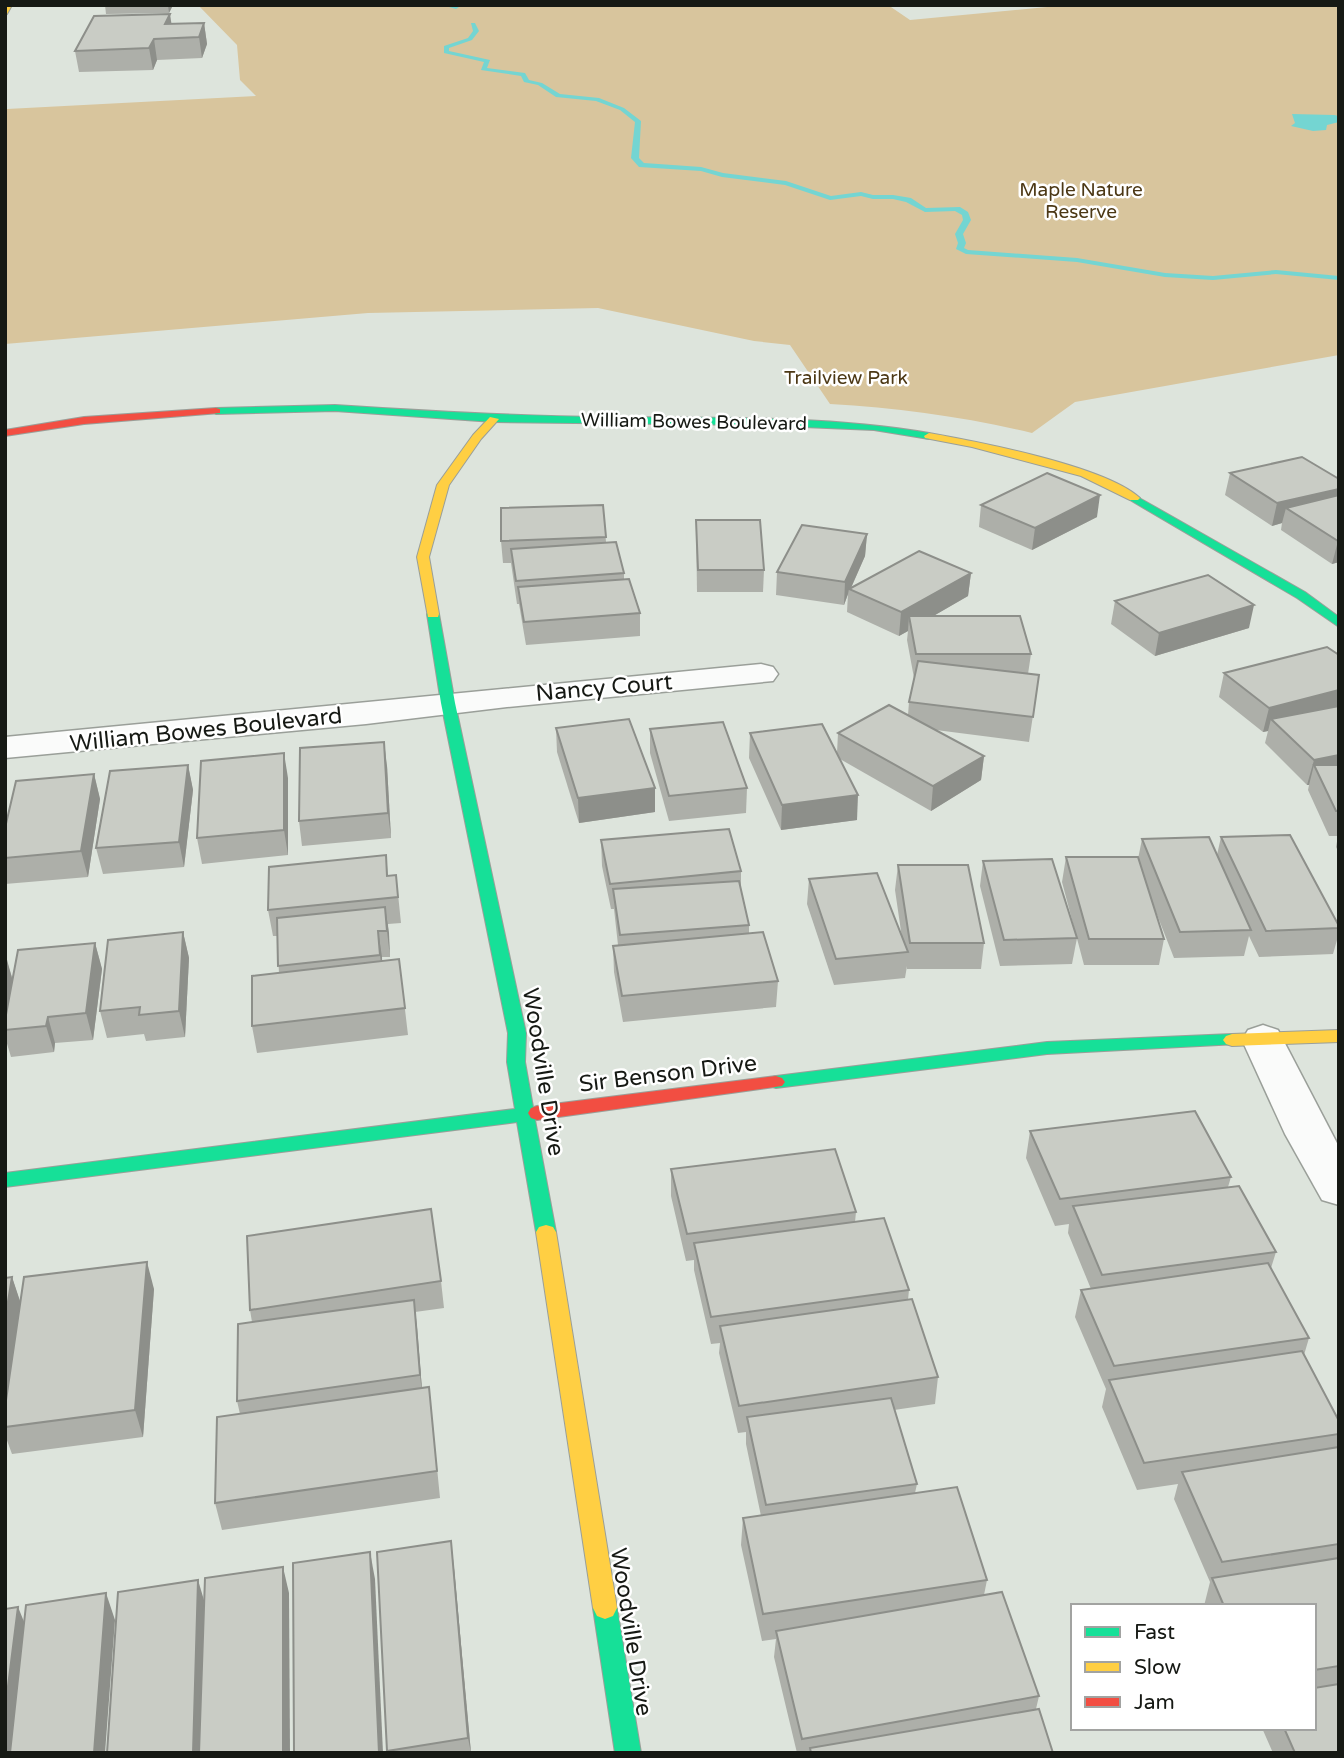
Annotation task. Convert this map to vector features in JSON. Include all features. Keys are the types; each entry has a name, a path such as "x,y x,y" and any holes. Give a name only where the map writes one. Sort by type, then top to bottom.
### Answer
{"street":[{"path":"5,13 9,5"},
{"name":"William Bowes Boulevard","path":"5,433 33,426 258,408 335,408 494,419 874,426 973,444 1085,474 1163,513 1301,595 1339,623"},
{"name":"Woodville Drive","path":"494,419 477,437 443,485 423,557 448,703 517,1033 516,1062 527,1115 628,1753"},
{"name":"Nancy Court","path":"448,703 761,674"},
{"name":"William Bowes Boulevard","path":"5,748 366,714 448,703"},
{"name":"Sir Benson Drive","path":"5,1180 1047,1048 1339,1036"},
{"path":"1263,1040 1308,1134 1339,1188"}],"green space":[{"name":"Maple Nature Reserve","path":"198,5 888,5 910,20 1068,5 1339,5 1339,355 1075,402 1032,433 932,414 830,404 790,345 754,341 598,308 368,313 5,344 7,109 256,96 240,80 237,45"}],"water":[{"path":"1292,114 1334,115 1339,116 1339,122 1327,125 1326,130 1313,131 1291,126 1295,123"}],"building":[{"path":"170,14 165,24 204,23 199,37 154,39 149,48 75,51 94,16"},
{"path":"1302,457 1339,479 1339,489 1277,503 1230,473"},
{"path":"1047,473 1100,495 1035,528 981,505"},
{"path":"1339,495 1338,541 1286,508"},
{"path":"603,505 606,537 501,541 501,508"},
{"path":"696,520 760,520 764,570 698,570"},
{"path":"802,525 867,534 845,582 777,572"},
{"path":"616,542 624,573 516,581 511,549"},
{"path":"919,551 971,573 901,612 849,589"},
{"path":"1208,575 1254,605 1159,633 1115,601"},
{"path":"629,579 640,613 524,622 518,587"},
{"path":"909,616 1020,616 1031,654 916,654"},
{"path":"1327,647 1339,655 1339,690 1269,708 1224,673"},
{"path":"918,661 1039,675 1033,717 909,702"},
{"path":"889,705 984,756 933,786 838,733"},
{"path":"1339,706 1339,755 1314,760 1271,719"},
{"path":"629,719 655,788 578,798 556,728"},
{"path":"723,722 747,788 669,796 650,729"},
{"path":"822,724 858,795 782,805 750,733"},
{"path":"384,742 388,813 299,821 300,748"},
{"path":"284,753 284,830 197,838 201,761"},
{"path":"188,765 179,842 96,848 110,771"},
{"path":"1314,765 1339,765 1339,811 1336,811"},
{"path":"94,774 81,851 5,858 5,828 16,781"},
{"path":"729,829 741,871 610,884 601,840"},
{"path":"1290,835 1339,928 1266,931 1221,837"},
{"path":"1209,837 1251,930 1180,932 1142,839"},
{"path":"386,855 387,876 396,875 398,897 268,910 269,867"},
{"path":"1066,857 1138,857 1164,939 1089,939"},
{"path":"1052,859 1077,938 1004,940 983,861"},
{"path":"898,865 968,865 984,943 910,943"},
{"path":"877,873 908,952 836,959 809,879"},
{"path":"739,881 749,925 620,935 613,889"},
{"path":"385,907 387,931 378,931 380,955 278,966 277,918"},
{"path":"183,932 179,1011 139,1015 140,1007 100,1011 108,940"},
{"path":"763,932 778,981 622,996 613,946"},
{"path":"95,943 86,1013 48,1017 46,1026 5,1030 18,950"},
{"path":"399,959 405,1008 252,1026 252,976"},
{"path":"1195,1111 1231,1177 1060,1199 1030,1131"},
{"path":"835,1149 856,1212 687,1234 671,1169"},
{"path":"1239,1186 1276,1252 1102,1275 1073,1206"},
{"path":"431,1209 441,1281 250,1310 247,1236"},
{"path":"884,1218 909,1290 711,1317 694,1243"},
{"path":"147,1262 135,1410 5,1427 5,1407 24,1277"},
{"path":"1268,1263 1309,1338 1114,1366 1081,1290"},
{"path":"12,1277 5,1320 5,1278"},
{"path":"912,1299 938,1377 739,1406 720,1326"},
{"path":"414,1300 420,1375 237,1401 238,1324"},
{"path":"1302,1351 1339,1421 1339,1434 1144,1463 1109,1380"},
{"path":"429,1387 437,1471 215,1503 217,1417"},
{"path":"891,1398 917,1484 766,1505 747,1417"},
{"path":"1339,1447 1339,1544 1222,1562 1182,1472"},
{"path":"957,1487 987,1580 763,1614 743,1518"},
{"path":"451,1541 468,1738 387,1751 377,1552"},
{"path":"370,1552 379,1753 294,1753 293,1563"},
{"path":"1339,1558 1339,1666 1316,1670 1316,1604 1223,1604 1212,1578"},
{"path":"283,1567 283,1753 199,1753 205,1578"},
{"path":"198,1580 193,1753 107,1753 118,1592"},
{"path":"1002,1592 1039,1696 802,1739 776,1631"},
{"path":"106,1593 94,1753 10,1753 26,1605"},
{"path":"18,1607 5,1710 5,1609"},
{"path":"1339,1684 1339,1753 1295,1753 1285,1730 1316,1730 1316,1688"},
{"path":"1039,1709 1053,1753 811,1753 810,1748"}],"waterway":[{"path":"445,5 456,7"},
{"path":"473,24 476,31 470,39 446,47 446,52 488,61 483,69 523,74 526,81 540,84 558,96 597,99 622,109 638,121 635,158 642,165 701,169 722,175 786,183 830,198 861,194 908,200 925,210 957,209 965,214 967,220 959,234 962,243 960,249 966,252 1077,260 1165,275 1213,278 1276,272 1339,278"}],"traffic: fast":[{"path":"216,411 335,408 494,419 754,422 874,427 929,436"},
{"path":"1134,498 1301,595 1339,623"},
{"path":"433,614 448,703 517,1033 516,1062 546,1232"},
{"path":"776,1082 1047,1048 1232,1040"},
{"path":"5,1180 537,1113"},
{"path":"605,1608 628,1753"}],"traffic: slow":[{"path":"5,13 9,5"},
{"path":"433,614 423,557 443,485 477,437 494,419"},
{"path":"929,436 973,444 1085,474 1134,498"},
{"path":"1232,1040 1339,1036"},
{"path":"546,1232 605,1608"}],"traffic: jam":[{"path":"5,433 84,421 216,411"},
{"path":"537,1113 776,1082"}],"park label":[{"name":"Trailview Park","path":"846,378"}]}
